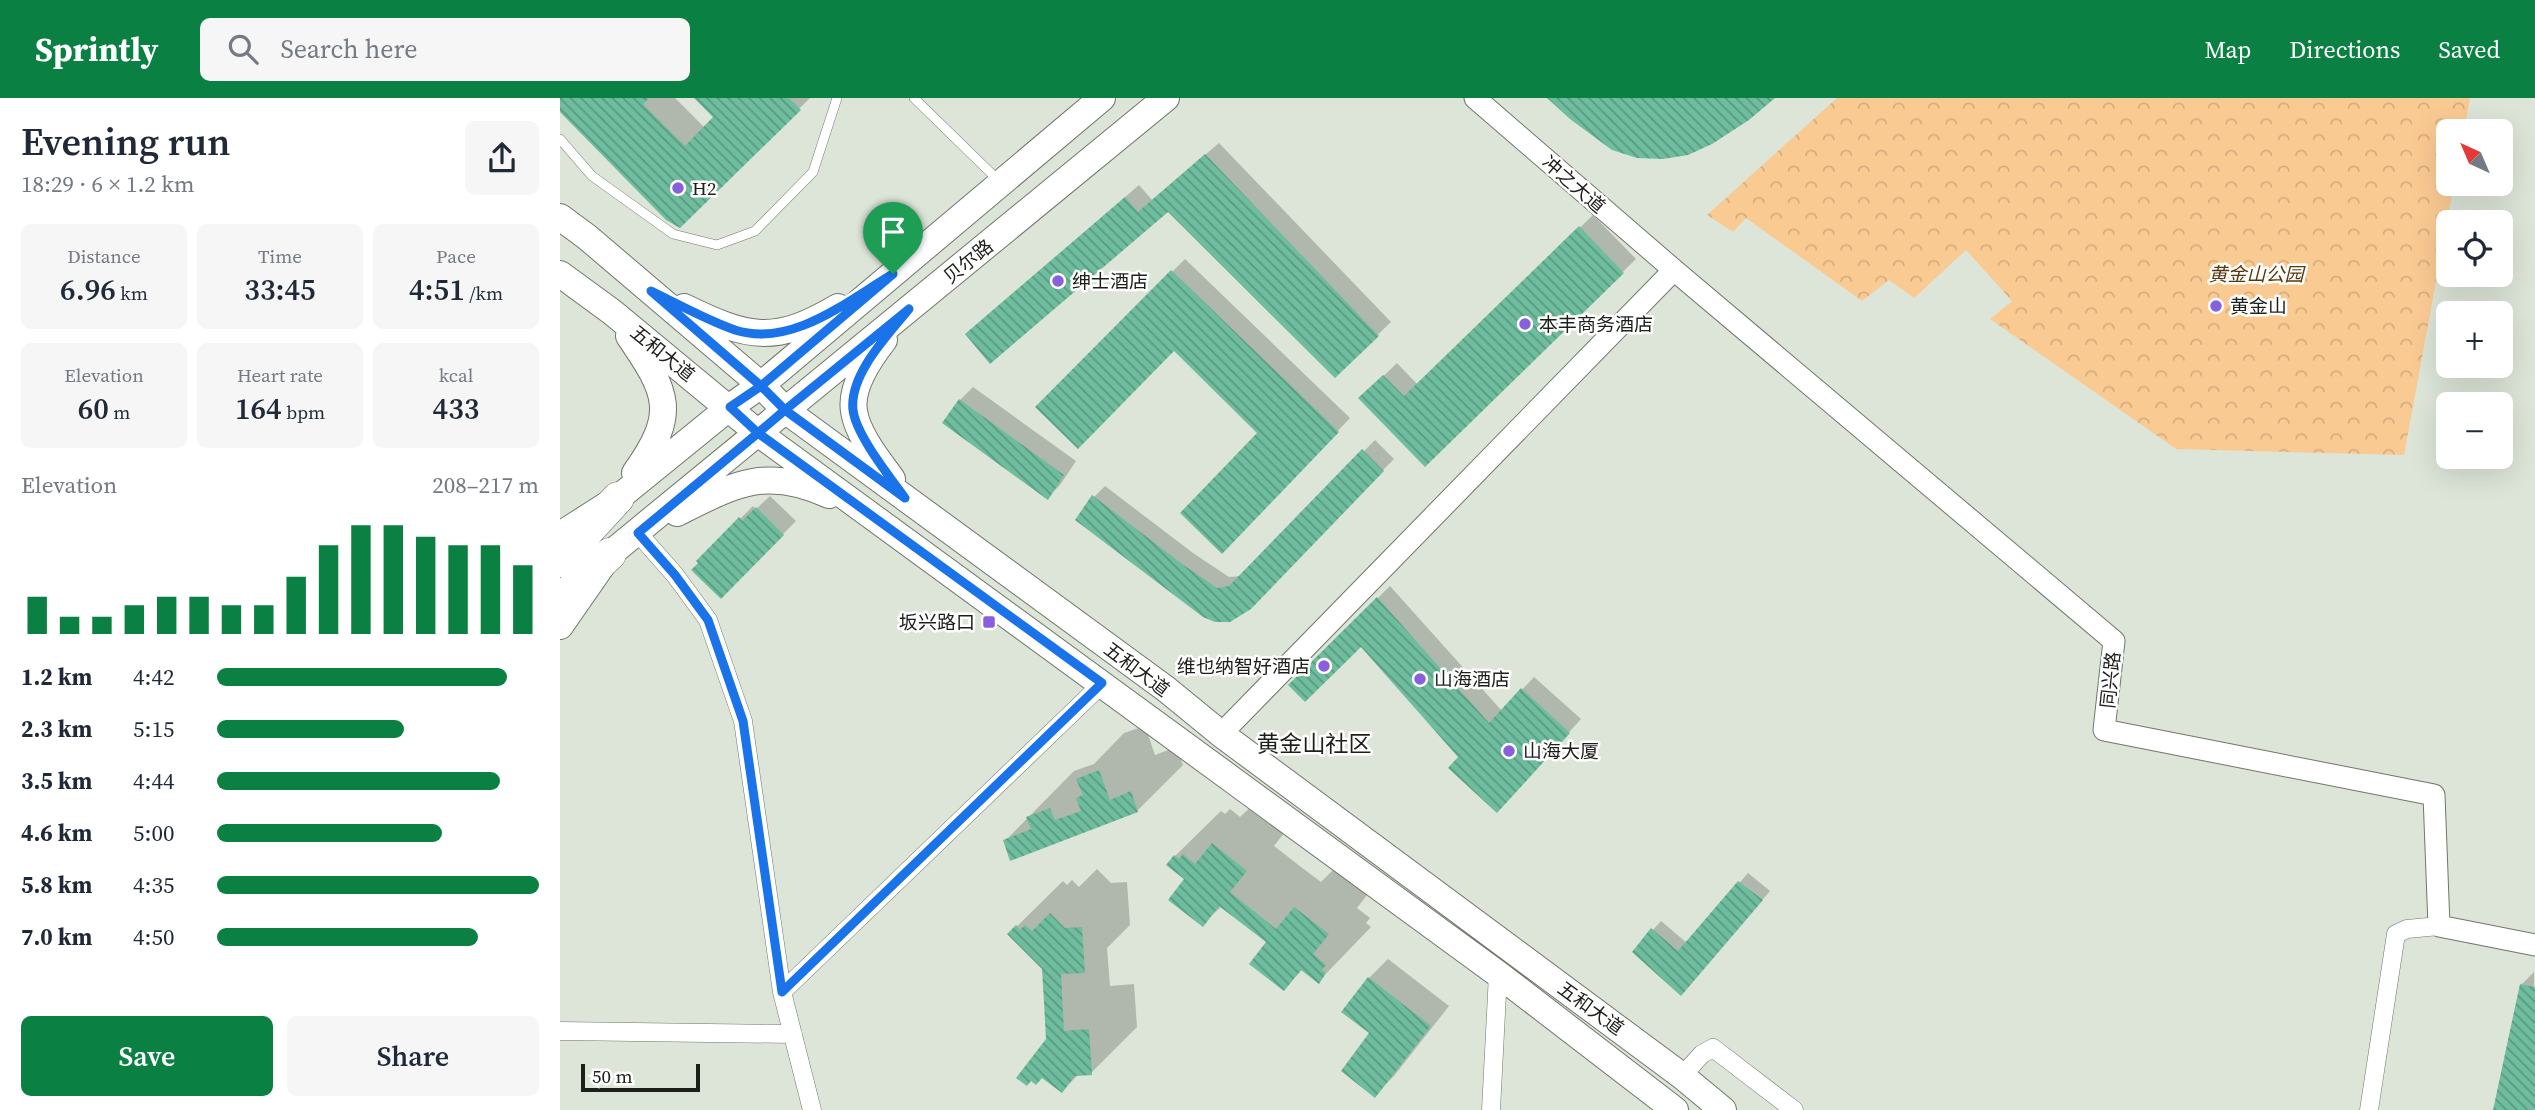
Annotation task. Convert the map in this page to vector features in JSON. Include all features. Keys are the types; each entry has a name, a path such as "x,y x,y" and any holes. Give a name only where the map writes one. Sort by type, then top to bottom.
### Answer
{"highway":[{"path":"560,561 618,498"},
{"path":"560,600 610,554"}],"main road":[{"name":"贝尔路","path":"560,535 618,498 730,407 761,386 1102,98"},
{"name":"贝尔路","path":"560,626 610,554 1166,98"},
{"name":"五和大道","path":"560,217 651,291 785,410 1166,689 1221,734 1682,1076 1723,1110"},
{"name":"五和大道","path":"560,274 612,312 730,407 758,433 1499,974 1675,1110"},
{"path":"651,291 737,330 767,335 789,331 820,318 893,274"},
{"path":"905,498 870,447 853,410 856,390 869,359 909,309"},
{"path":"612,312 655,374 663,396 663,419 652,450 618,498"},
{"path":"638,533 748,481 776,480 809,486 870,513"}],"street":[{"name":"冲之大道","path":"1475,98 1674,270"},
{"path":"1221,734 1674,270"},
{"name":"同兴路","path":"1674,270 2114,641 2104,730 2434,795 2439,926"},
{"path":"638,533 675,575 708,620 743,721 782,992 811,1110"},
{"path":"782,992 1102,683"},
{"path":"2369,1110 2396,934 2407,929 2439,926 2535,945"},
{"path":"1491,1110 1499,974"},
{"path":"560,1031 793,1034"},
{"path":"1682,1076 1702,1054 1713,1048 1794,1110"}],"lane":[{"path":"560,139 592,176 673,234 717,245 755,231 813,172 837,98"},
{"path":"914,98 1000,182"}],"green space":[{"name":"黄金山公园","path":"1837,98 2470,98 2466,119 2436,119 2436,196 2452,196 2449,210 2436,210 2436,282 2404,455 2176,449 1990,319 2012,301 1966,250 1914,298 1889,280 1862,301 1746,218 1733,232 1707,215"}],"building":[{"name":"H2","path":"560,98 649,98 643,104 685,146 713,117 694,98 789,98 801,110 680,228 666,220 560,112"},
{"path":"1547,98 1775,98 1749,120 1712,144 1688,155 1663,159 1637,158 1612,150"},
{"path":"1205,154 1379,336 1335,378 1168,212 990,364 965,334 1125,197 1138,212"},
{"name":"本丰商务酒店","path":"1579,226 1624,273 1425,467 1358,398 1383,375 1404,396"},
{"path":"1171,270 1339,432 1222,554 1180,513 1257,433 1174,351 1078,449 1035,407"},
{"path":"959,399 1064,475 1048,500 942,423"},
{"path":"1362,449 1384,471 1251,609 1230,622 1215,622 1203,617 1075,520 1092,495 1217,588 1229,586"},
{"path":"756,507 784,535 721,599 691,570 698,563 696,561 739,517 742,521"},
{"path":"1377,597 1489,723 1521,688 1570,733 1497,813 1448,768 1458,757 1361,647 1305,702 1288,685"},
{"path":"1099,770 1110,800 1131,791 1138,812 1010,861 1003,840 1031,829 1026,817 1050,808 1055,820 1081,811 1076,798 1083,795 1076,779"},
{"path":"1212,843 1247,871 1230,892 1276,929 1294,907 1329,934 1313,954 1326,965 1322,970 1326,973 1319,984 1301,970 1284,991 1249,964 1266,942 1219,906 1203,927 1168,900 1184,879 1166,865 1174,855 1179,859 1183,854 1195,864"},
{"path":"1738,881 1763,900 1681,996 1632,952 1651,928 1678,951"},
{"path":"1050,913 1065,928 1082,927 1085,973 1061,974 1064,1031 1089,1029 1092,1075 1075,1076 1062,1093 1042,1078 1036,1085 1031,1081 1027,1086 1016,1078 1046,1039 1042,969 1007,934 1016,925 1020,930 1025,925 1032,931"},
{"path":"1368,977 1431,1026 1375,1098 1341,1071 1369,1033 1341,1012"},
{"path":"2520,984 2535,987 2535,1110 2493,1110"}],"place":[{"name":"H2","path":"678,188"},
{"name":"绅士酒店","path":"1058,281"},
{"name":"黄金山","path":"2216,306"},
{"name":"本丰商务酒店","path":"1525,324"},
{"name":"坂兴路口","path":"989,622"},
{"name":"维也纳智好酒店","path":"1324,666"},
{"name":"山海酒店","path":"1420,679"},
{"name":"山海大厦","path":"1509,751"}],"district":[{"name":"黄金山社区","path":"1314,744"}],"route":[{"path":"893,274 761,386 730,407 758,433 638,533 675,575 708,620 743,721 782,992 1071,716 1102,683 758,433 785,410 905,498 870,447 853,410 856,390 869,359 909,309 785,410 761,386 651,291 737,330 767,335 789,331 820,318 893,274"}]}
